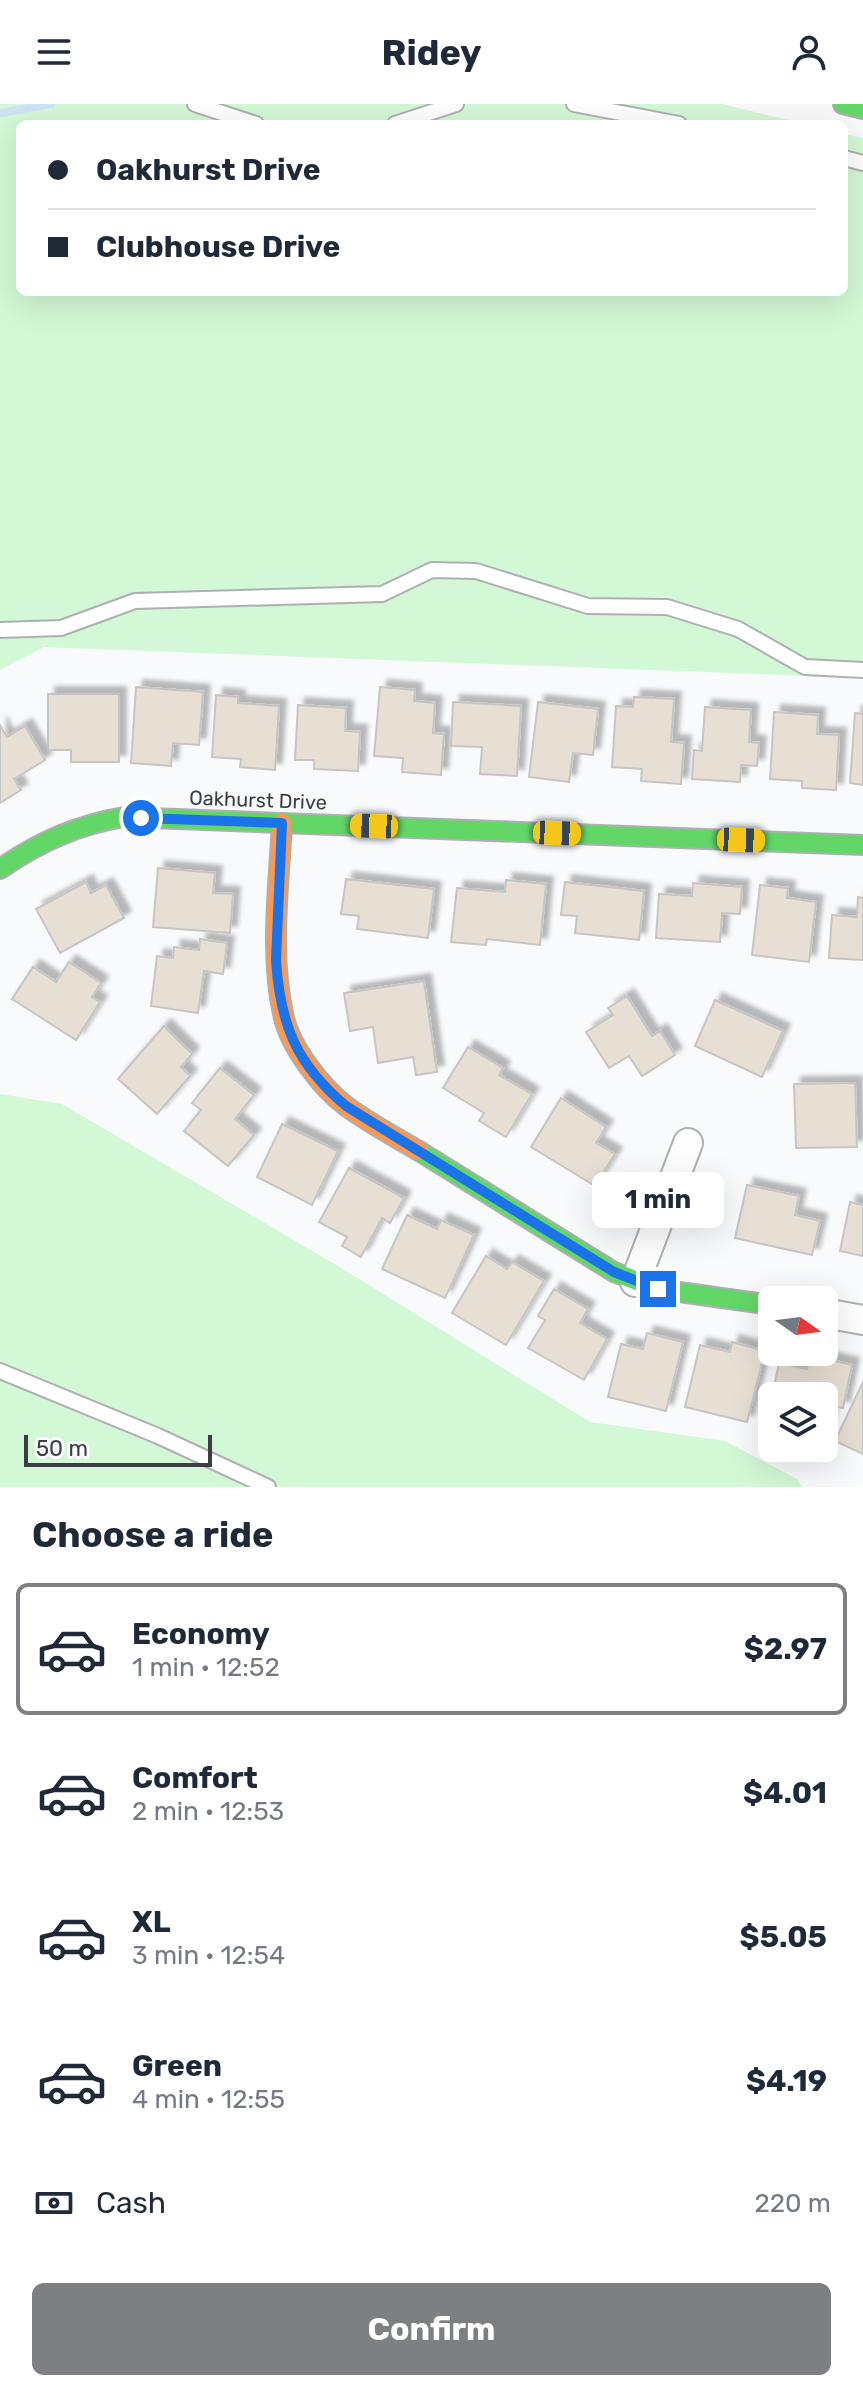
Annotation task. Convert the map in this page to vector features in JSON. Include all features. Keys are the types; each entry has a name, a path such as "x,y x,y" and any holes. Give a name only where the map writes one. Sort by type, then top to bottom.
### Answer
{"street":[{"path":"843,104 863,109"},
{"name":"Oakhurst Drive","path":"0,869 60,833 90,822 124,817 863,845"},
{"path":"282,823 277,981 284,1020 317,1078 346,1106 614,1272 658,1289 758,1303"},
{"path":"635,1282 688,1143"},
{"path":"838,1316 863,1320"}],"lane":[{"path":"195,104 244,120"},
{"path":"407,120 456,104"},
{"path":"574,104 658,120"},
{"path":"0,630 61,628 135,601 382,594 432,570 476,571 588,606 667,607 738,629 805,667 863,670"},
{"path":"0,1371 158,1436 268,1487"}],"green space":[{"path":"0,104 722,104 788,120 16,120 16,296 848,296 848,135 863,138 863,678 44,647 0,670"},
{"path":"0,1094 62,1104 343,1269 590,1422 725,1441 758,1458 758,1462 765,1462 797,1479 803,1487 0,1487"}],"building":[{"path":"136,687 203,692 199,745 173,743 171,766 131,763"},
{"path":"380,687 415,690 414,701 435,703 433,733 444,734 441,775 402,772 403,758 374,756"},
{"path":"48,694 119,694 119,762 71,762 71,750 48,750"},
{"path":"216,695 238,697 238,703 279,706 275,770 240,767 241,759 212,757"},
{"path":"634,697 674,699 671,742 684,743 681,784 641,781 642,769 612,767 616,706 633,707"},
{"path":"453,702 521,706 517,776 480,774 482,747 451,746"},
{"path":"538,702 598,709 593,755 573,753 569,782 529,777"},
{"path":"298,705 346,708 345,731 360,732 358,771 314,769 314,760 295,760"},
{"path":"705,707 751,710 749,742 759,743 757,766 741,765 740,782 692,779 694,750 702,751"},
{"path":"774,712 818,715 817,734 839,735 836,790 802,788 802,781 770,779"},
{"path":"855,713 863,714 863,785 850,783"},
{"path":"0,725 7,737 25,726 45,760 14,779 21,790 0,803"},
{"path":"158,868 215,873 213,893 233,894 230,933 153,927"},
{"path":"346,879 434,889 428,938 357,929 359,916 341,914"},
{"path":"506,880 546,884 540,945 487,939 486,945 451,942 457,888 505,892"},
{"path":"86,882 91,893 106,885 124,918 60,953 36,909"},
{"path":"565,882 644,891 639,940 575,933 577,916 561,915"},
{"path":"693,883 742,887 740,914 722,913 720,942 656,938 659,894 692,896"},
{"path":"760,885 788,888 787,898 816,902 809,962 752,955"},
{"path":"858,897 863,898 863,960 829,958 832,915 857,917"},
{"path":"200,939 227,943 223,974 204,971 198,1013 151,1006 157,956 173,958 174,947 199,950"},
{"path":"69,962 101,983 92,997 100,1002 76,1040 12,999 33,967 56,982"},
{"path":"424,981 437,1072 416,1075 413,1057 378,1063 373,1027 350,1031 344,993"},
{"path":"627,996 652,1036 660,1031 675,1055 642,1076 629,1056 609,1068 586,1032 613,1015 608,1008"},
{"path":"715,1000 783,1031 762,1077 695,1046"},
{"path":"164,1026 192,1054 181,1067 190,1076 157,1114 118,1079"},
{"path":"468,1047 503,1068 499,1075 532,1094 506,1137 479,1121 484,1113 443,1088"},
{"path":"220,1068 254,1095 235,1119 254,1135 228,1166 184,1131 201,1110 192,1103"},
{"path":"855,1083 857,1147 796,1148 794,1084"},
{"path":"561,1098 606,1127 596,1143 615,1154 595,1186 531,1147"},
{"path":"282,1124 338,1151 312,1205 257,1177"},
{"path":"349,1168 404,1198 390,1223 382,1218 361,1257 342,1246 347,1237 319,1222"},
{"path":"747,1185 799,1196 795,1215 820,1221 812,1255 735,1238"},
{"path":"850,1202 863,1205 863,1256 840,1251"},
{"path":"407,1215 437,1229 441,1220 474,1235 445,1298 382,1269"},
{"path":"486,1256 507,1269 512,1262 544,1281 506,1345 452,1313"},
{"path":"554,1289 588,1309 580,1323 607,1339 584,1380 528,1348 545,1320 538,1316"},
{"path":"647,1333 683,1342 666,1411 608,1397 621,1344 643,1349"},
{"path":"732,1342 758,1349 758,1366 761,1366 747,1422 685,1407 700,1345 730,1352"},
{"path":"838,1362 852,1365 843,1408 838,1407 838,1382 775,1382 778,1366 807,1369 808,1366 838,1366"},
{"path":"863,1382 863,1454 838,1442 838,1435"}],"waterway":[{"path":"0,113 51,104"}],"traffic: fast":[{"path":"843,104 863,109"},
{"path":"0,869 59,836 124,817 863,845"},
{"path":"419,1151 614,1272 658,1289 758,1303"}],"traffic: slow":[{"path":"282,823 277,896 277,970 284,1018 293,1042 318,1078 346,1106 419,1151"}],"route":[{"path":"141,818 282,823 277,981 284,1020 317,1078 346,1106 614,1272 658,1289"}]}
